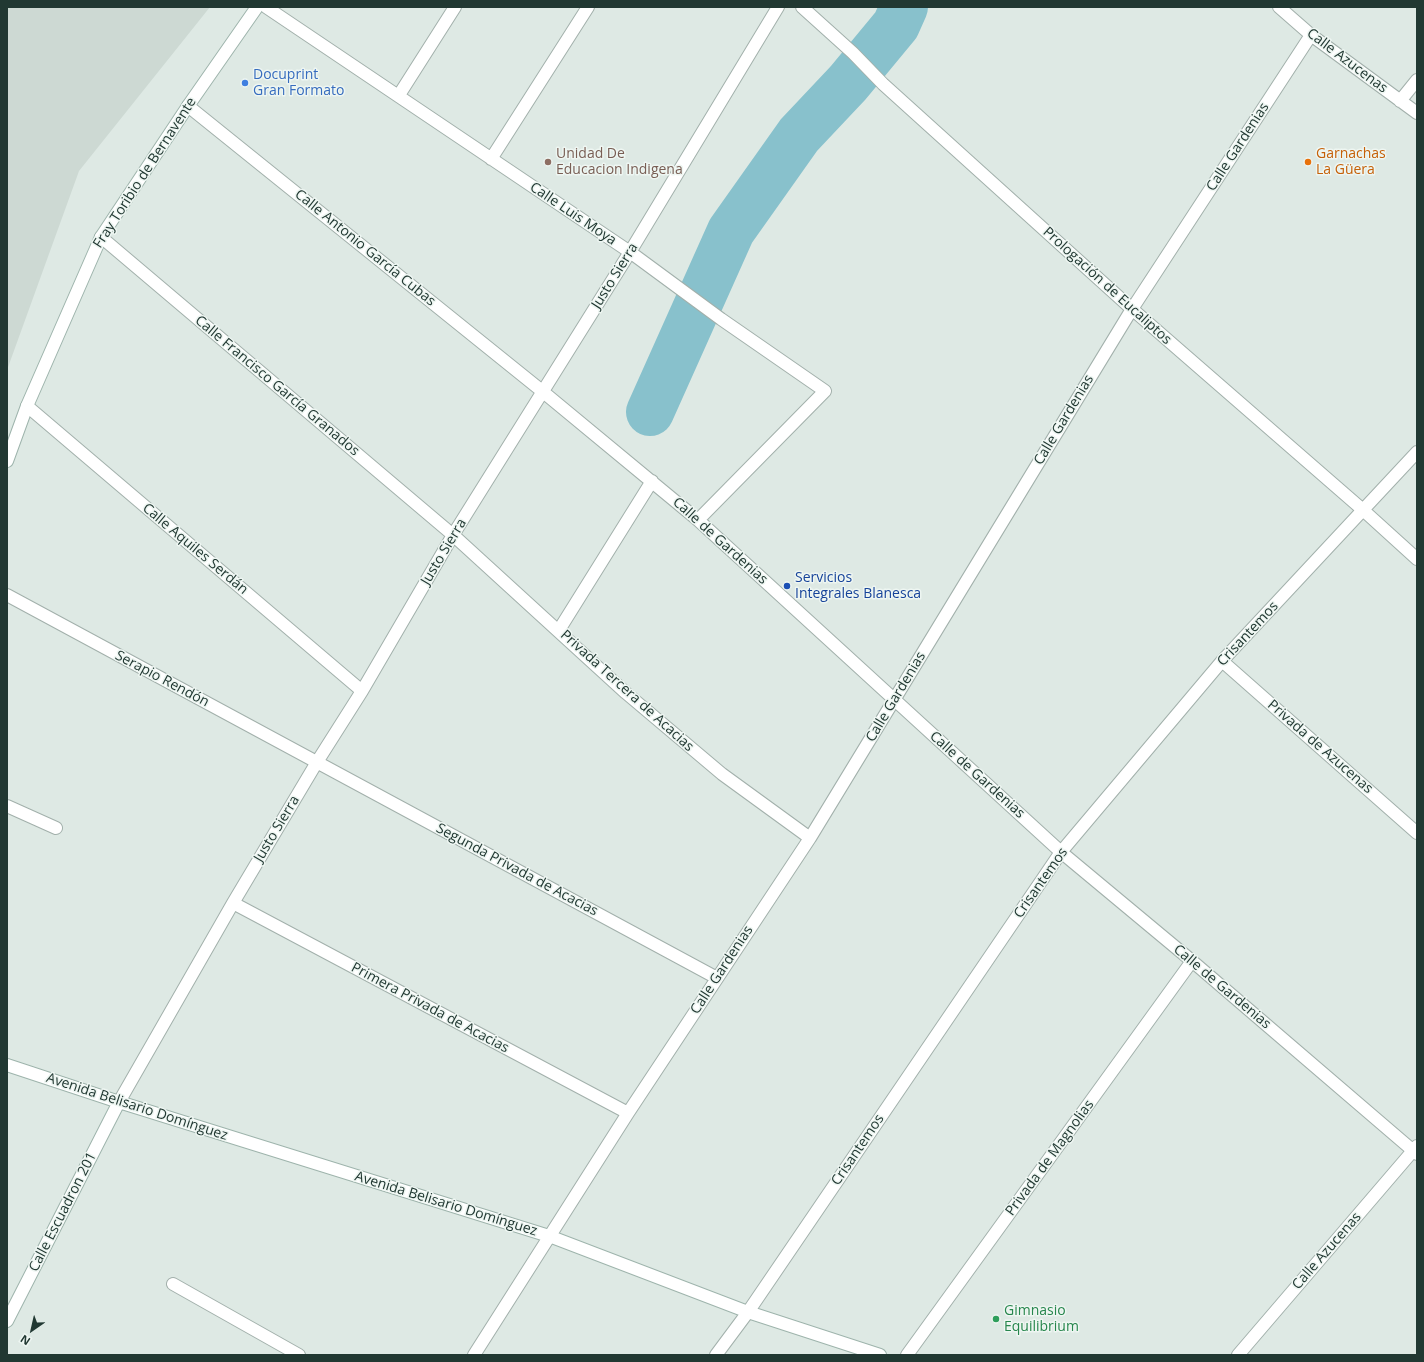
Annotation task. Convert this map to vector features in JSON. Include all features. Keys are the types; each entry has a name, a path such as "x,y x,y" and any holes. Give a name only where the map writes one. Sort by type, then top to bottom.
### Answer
{"street":[{"name":"Fray Toribio de Bernavente","path":"7,461 27,406 101,237 188,106 257,7"},
{"name":"Calle Luis Moya","path":"266,7 399,95 491,159 630,252 721,319 825,391 698,520"},
{"path":"399,95 455,7"},
{"path":"491,159 588,7"},
{"name":"Justo Sierra","path":"119,1102 233,903 317,762 362,691 453,535 630,252 778,7"},
{"name":"Prologación de Eucaliptos","path":"802,7 853,53 883,84 1132,309 1363,510 1417,559"},
{"name":"Calle Azucenas","path":"1279,7 1311,35 1417,113"},
{"name":"Calle Gardenias","path":"474,1355 628,1113 810,838 1132,309 1311,35"},
{"path":"1400,101 1417,80"},
{"name":"Calle Antonio García Cubas","path":"188,106 542,391"},
{"name":"Calle Francisco García Granados","path":"101,237 453,535"},
{"name":"Calle de Gardenias","path":"542,391 698,520 1061,852 1416,1150"},
{"name":"Calle Aquiles Serdán","path":"27,406 362,691"},
{"name":"Crisantemos","path":"716,1355 748,1312 1061,852 1222,661 1417,452"},
{"path":"559,630 652,481"},
{"name":"Privada Tercera de Acacias","path":"453,535 559,630 626,693 722,774 810,838"},
{"name":"Serapio Rendón","path":"7,595 317,762"},
{"name":"Privada de Azucenas","path":"1222,661 1417,833"},
{"name":"Segunda Privada de Acacias","path":"317,762 717,978"},
{"path":"7,806 56,828"},
{"name":"Primera Privada de Acacias","path":"233,903 628,1113"},
{"name":"Privada de Magnolias","path":"907,1355 1192,961"},
{"name":"Avenida Belisario Domínguez","path":"7,1065 119,1102 549,1236 748,1312 880,1355"},
{"name":"Calle Escuadron 201","path":"7,1321 119,1102"},
{"name":"Calle Azucenas","path":"1238,1355 1416,1150"},
{"path":"173,1284 299,1355"}],"shaded area":[{"path":"7,7 210,7 79,171 7,370"}],"waterway":[{"path":"650,412 731,231 799,135 848,83 896,25 904,7"}],"place":[{"name":"Docuprint Gran Formato","path":"245,83"},
{"name":"Unidad De Educacion Indigena","path":"548,162"},
{"name":"Garnachas La Güera","path":"1308,162"},
{"name":"Servicios Integrales Blanesca","path":"787,586"},
{"name":"Gimnasio Equilibrium","path":"996,1319"}]}
